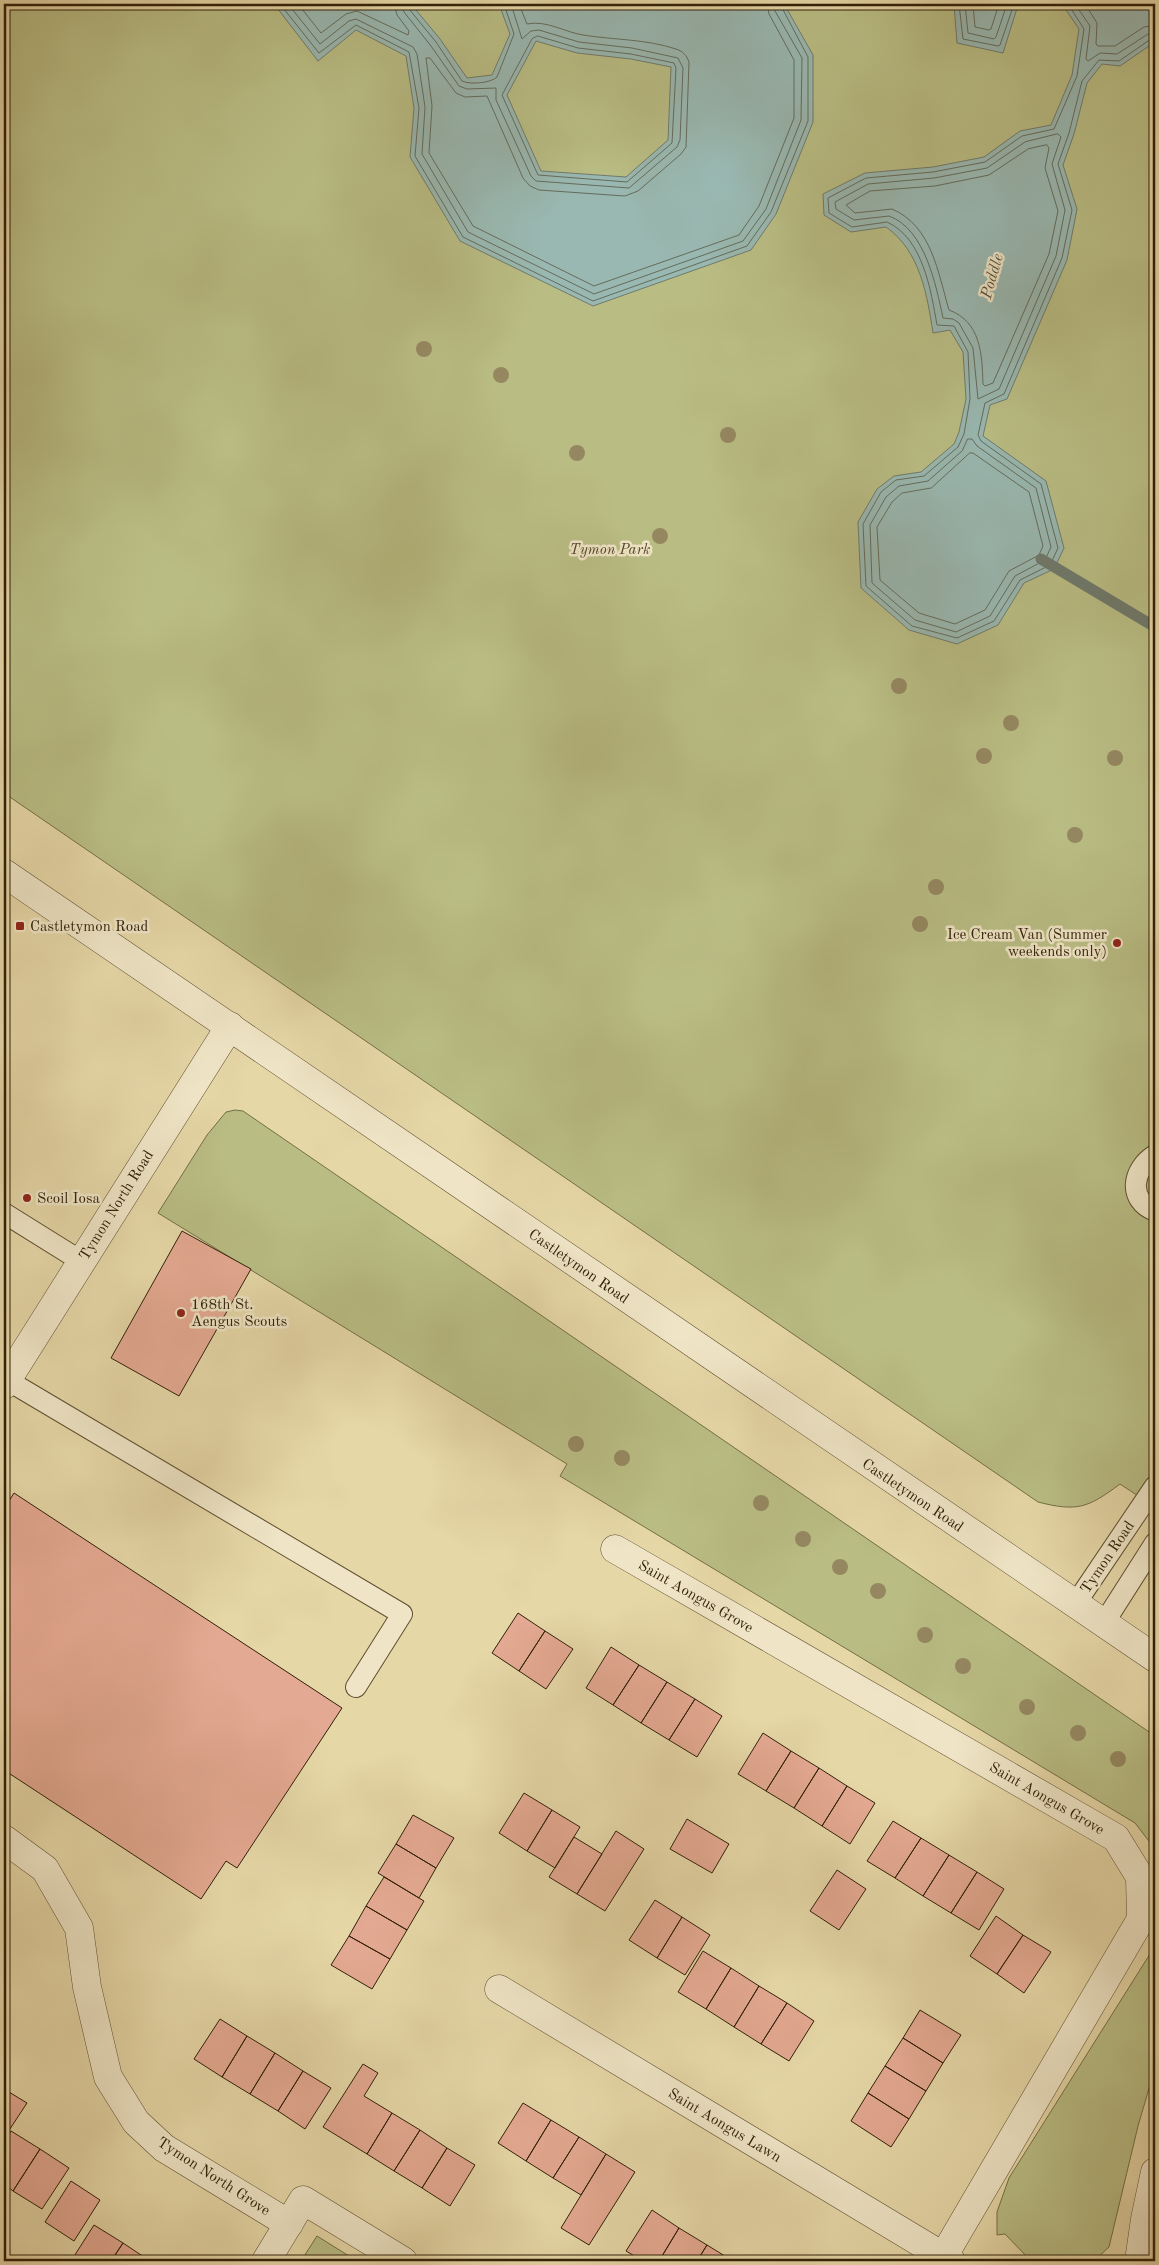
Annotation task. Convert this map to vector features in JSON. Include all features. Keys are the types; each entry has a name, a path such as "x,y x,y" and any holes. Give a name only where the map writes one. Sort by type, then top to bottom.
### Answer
{"street":[{"name":"Castletymon Road","path":"4,873 712,1358 1155,1658"},
{"name":"Tymon North Road","path":"5,1382 230,1026"},
{"name":"Saint Aongus Grove","path":"615,1549 1116,1838 1140,1877 1141,1919 947,2259"},
{"name":"Tymon North Grove","path":"4,1839 45,1869 79,1928 87,1987 108,2077 136,2122 164,2148 289,2224"},
{"name":"Saint Aongus Lawn","path":"498,1989 947,2259"},
{"path":"1139,2261 1155,2172"},
{"path":"266,2261 303,2200 403,2261"}],"lane":[{"path":"1155,1155 1140,1167 1136,1186 1144,1204 1155,1211"},
{"path":"4,1213 81,1261"},
{"path":"5,1382 402,1614 356,1687"},
{"name":"Tymon Road","path":"1076,1603 1155,1486"},
{"path":"1104,1623 1155,1543"}],"green space":[{"name":"Tymon Park","path":"4,4 1155,4 1155,1507 1120,1484 1099,1498 1082,1506 1063,1507 1038,1502 4,793"},
{"path":"243,1111 1155,1736 1155,1849 1135,1823 560,1476 567,1464 158,1213 207,1135 226,1112"},
{"path":"1155,1946 1155,2068 1138,2126 1109,2247 1094,2261 1030,2260 1005,2234 997,2235 997,2212 1009,2178"},
{"path":"317,2236 357,2261 301,2261"}],"water":[{"path":"274,4 411,4 440,39 467,78 492,75 510,34 499,4 784,4 813,55 813,122 776,214 751,250 593,306 460,241 410,157 414,108 406,56 356,30 318,61","holes":["536,41 577,53 631,59 671,67 668,140 626,177 541,171 507,95"]},
{"path":"954,4 1025,4 1018,5 1003,53 957,43"},
{"name":"Poddle","path":"1062,4 1155,4 1155,42 1120,66 1102,64 1087,83 1074,134 1063,165 1077,209 1067,260 1007,399 990,405 983,436 1046,481 1064,548 1054,569 1024,583 998,625 957,644 909,630 861,588 858,522 877,489 894,476 921,472 954,444 959,432 966,399 963,352 950,330 933,333 928,303 920,274 907,248 898,237 886,227 851,232 824,215 823,194 865,173 933,167 984,157 1020,131 1051,125 1072,75 1079,29"}],"building":[{"name":"168th St. Aengus Scouts","path":"182,1231 251,1269 179,1396 111,1358"},
{"path":"14,1493 342,1708 237,1868 226,1861 201,1899 4,1770 4,1509"},
{"path":"518,1613 545,1631 519,1671 492,1653"},
{"path":"545,1631 573,1649 546,1689 519,1671"},
{"path":"611,1647 639,1665 613,1705 586,1688"},
{"path":"639,1665 667,1682 641,1723 613,1705"},
{"path":"667,1682 695,1699 669,1740 641,1723"},
{"path":"695,1699 722,1716 697,1757 669,1740"},
{"path":"763,1733 791,1751 766,1791 738,1774"},
{"path":"791,1751 819,1768 794,1808 766,1791"},
{"path":"819,1768 847,1786 822,1826 794,1808"},
{"path":"847,1786 875,1803 850,1844 822,1826"},
{"path":"524,1793 552,1810 527,1851 499,1833"},
{"path":"552,1810 580,1827 555,1868 527,1851"},
{"path":"413,1815 454,1838 436,1868 396,1844"},
{"path":"687,1819 729,1844 712,1873 670,1849"},
{"path":"893,1821 921,1838 895,1878 867,1861"},
{"path":"616,1831 644,1849 605,1911 577,1894"},
{"path":"574,1837 602,1854 577,1894 549,1877"},
{"path":"921,1838 949,1855 923,1896 895,1878"},
{"path":"396,1844 436,1868 419,1898 378,1873"},
{"path":"949,1855 977,1872 951,1913 923,1896"},
{"path":"837,1870 866,1889 839,1930 810,1911"},
{"path":"977,1872 1004,1889 979,1930 951,1913"},
{"path":"384,1877 424,1901 407,1930 366,1906"},
{"path":"655,1900 682,1917 657,1958 629,1940"},
{"path":"366,1906 407,1930 390,1959 349,1936"},
{"path":"996,1916 1023,1935 997,1974 970,1956"},
{"path":"682,1917 710,1935 685,1975 657,1958"},
{"path":"1023,1935 1051,1952 1024,1993 997,1974"},
{"path":"349,1936 390,1959 372,1989 331,1965"},
{"path":"703,1951 731,1968 706,2009 678,1992"},
{"path":"731,1968 759,1986 734,2027 706,2009"},
{"path":"759,1986 787,2003 761,2044 734,2027"},
{"path":"787,2003 814,2021 789,2061 761,2044"},
{"path":"920,2010 961,2035 943,2063 903,2038"},
{"path":"220,2019 247,2036 222,2077 194,2059"},
{"path":"247,2036 275,2053 250,2094 222,2077"},
{"path":"903,2038 943,2063 926,2091 885,2066"},
{"path":"275,2053 303,2071 278,2111 250,2094"},
{"path":"363,2064 378,2073 364,2096 392,2113 367,2154 323,2127"},
{"path":"885,2066 926,2091 909,2119 868,2093"},
{"path":"303,2071 331,2088 305,2129 278,2111"},
{"path":"4,2089 27,2103 4,2138"},
{"path":"868,2093 909,2119 891,2147 851,2121"},
{"path":"523,2103 551,2120 526,2161 498,2143"},
{"path":"392,2113 420,2130 394,2171 367,2154"},
{"path":"551,2120 579,2137 553,2178 526,2161"},
{"path":"420,2130 447,2148 422,2188 394,2171"},
{"path":"11,2131 40,2149 13,2191 4,2184 4,2143"},
{"path":"579,2137 606,2154 581,2195 553,2178"},
{"path":"447,2148 475,2165 450,2206 422,2188"},
{"path":"40,2149 69,2168 42,2209 13,2191"},
{"path":"606,2154 635,2172 589,2245 561,2228"},
{"path":"71,2181 100,2200 74,2241 45,2222"},
{"path":"652,2210 679,2228 659,2261 643,2261 626,2251"},
{"path":"94,2225 123,2243 111,2261 71,2261"},
{"path":"679,2228 707,2245 697,2261 659,2261"},
{"path":"123,2243 150,2261 111,2261"},
{"path":"707,2245 733,2261 697,2261"}],"waterway":[{"path":"1041,559 1155,627"}],"place":[{"name":"Castletymon Road","path":"20,926"},
{"name":"Ice Cream Van (Summer weekends only)","path":"1117,943"},
{"name":"Scoil Iosa","path":"27,1198"},
{"name":"168th St. Aengus Scouts","path":"181,1313"}]}
